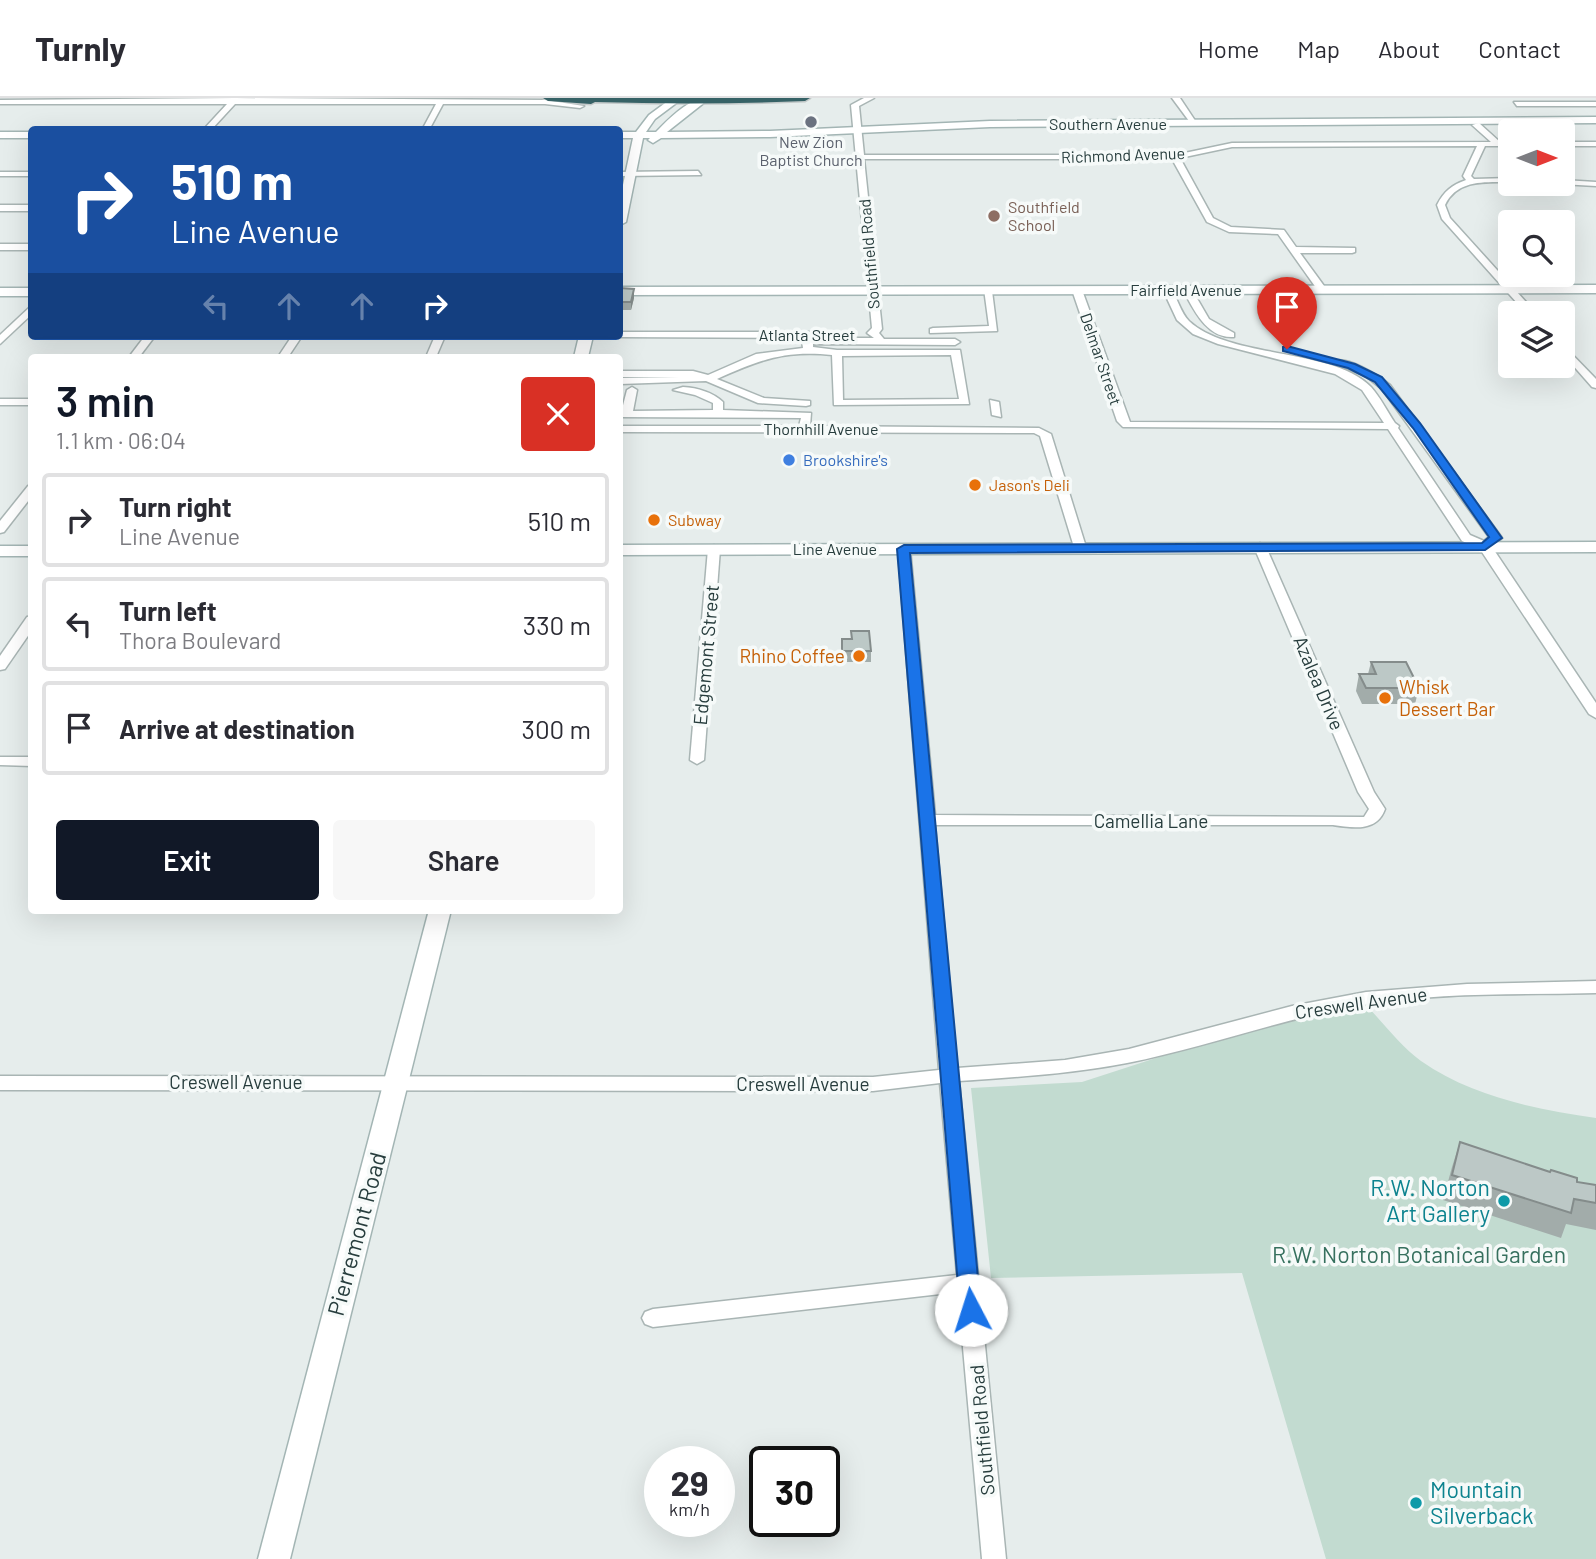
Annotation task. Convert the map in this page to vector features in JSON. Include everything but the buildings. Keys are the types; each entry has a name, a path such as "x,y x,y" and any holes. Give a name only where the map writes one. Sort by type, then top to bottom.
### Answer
{"highway":[{"path":"548,98 643,105 652,108 656,113"},
{"path":"688,108 804,98"},
{"path":"579,102 702,99 734,102"}],"street":[{"name":"Southfield Road","path":"870,98 855,105 876,337"},
{"path":"1176,98 1195,123"},
{"path":"1509,98 1535,119"},
{"path":"628,173 657,135 702,99"},
{"path":"210,126 235,100"},
{"path":"623,199 639,135 656,113 675,100"},
{"path":"0,102 579,102"},
{"path":"427,126 441,102"},
{"path":"1517,104 1596,104"},
{"name":"Southern Avenue","path":"1575,120 1596,120"},
{"name":"Southern Avenue","path":"623,135 858,131 968,125 1498,121"},
{"path":"1476,125 1498,144"},
{"path":"0,135 28,135"},
{"path":"1472,182 1466,176 1482,144"},
{"name":"Richmond Avenue","path":"860,157 1175,157 1232,145 1498,144"},
{"path":"1575,144 1596,144"},
{"path":"1175,157 1210,220 1228,229 1279,232 1322,290"},
{"path":"628,173 698,173"},
{"path":"0,174 28,174"},
{"path":"1498,181 1472,182 1453,188 1445,195 1441,205 1442,212 1520,301"},
{"path":"1575,183 1596,184"},
{"path":"0,208 28,208"},
{"path":"0,247 28,247"},
{"path":"1293,250 1352,250"},
{"name":"Fairfield Avenue","path":"623,291 1596,289"},
{"name":"Delmar Street","path":"1077,290 1122,421 1127,425 1394,426"},
{"path":"1168,290 1182,320 1196,332 1222,342 1328,369 1352,378 1366,388 1394,426 1466,538 1485,546 1596,714"},
{"path":"1188,290 1202,317 1216,329 1339,362 1378,380 1416,426 1496,538 1485,546"},
{"name":"Atlanta Street","path":"623,335 876,337 994,329 987,291"},
{"path":"0,292 28,292"},
{"path":"0,341 28,312"},
{"path":"809,350 807,341 876,337 955,342"},
{"path":"136,354 147,340"},
{"path":"623,381 709,378 760,356 809,350 838,353 956,352 965,402 838,403 838,353"},
{"path":"1575,361 1596,385"},
{"path":"623,374 694,374 762,401 806,403"},
{"path":"718,412 718,402 692,390 626,390 623,414 718,412 807,415 804,429"},
{"path":"673,390 670,402 684,412"},
{"path":"0,402 28,402"},
{"path":"994,402 997,415"},
{"path":"1028,414 1028,430 1045,434 1080,547"},
{"name":"Thornhill Avenue","path":"623,429 1028,430"},
{"path":"0,529 28,493"},
{"name":"Azalea Drive","path":"1260,547 1366,792 1377,809 1374,818"},
{"name":"Line Avenue","path":"623,550 1596,547"},
{"name":"Edgemont Street","path":"697,760 714,549"},
{"name":"Southfield Road","path":"904,549 994,1559"},
{"path":"0,551 28,551"},
{"path":"0,666 28,626"},
{"path":"0,761 28,761"},
{"name":"Camellia Lane","path":"927,820 1364,822 1374,818"},
{"name":"Pierremont Road","path":"274,1559 439,914"},
{"name":"Creswell Avenue","path":"0,1083 873,1084 950,1075 1065,1068 1129,1056 1292,1012 1366,998 1467,990 1596,987"},
{"path":"653,1318 968,1282"}],"green space":[{"name":"R.W. Norton Botanical Garden","path":"1364,1003 1413,1055 1462,1084 1528,1106 1596,1118 1596,1559 1326,1559 1242,1273 991,1278 971,1088 1082,1082 1230,1034"}],"place":[{"name":"New Zion Baptist Church","path":"811,122"},
{"name":"Southfield School","path":"994,216"},
{"name":"Brookshire's","path":"789,460"},
{"name":"Jason's Deli","path":"975,485"},
{"name":"Subway","path":"654,520"},
{"name":"Rhino Coffee","path":"859,656"},
{"name":"Whisk Dessert Bar","path":"1385,698"},
{"name":"R.W. Norton Art Gallery","path":"1504,1201"},
{"name":"Mountain Silverback","path":"1416,1503"}],"route":[{"path":"971,1310 929,862 925,780 904,549 1485,546 1496,538 1386,387 1371,375 1351,366 1287,349"}]}
